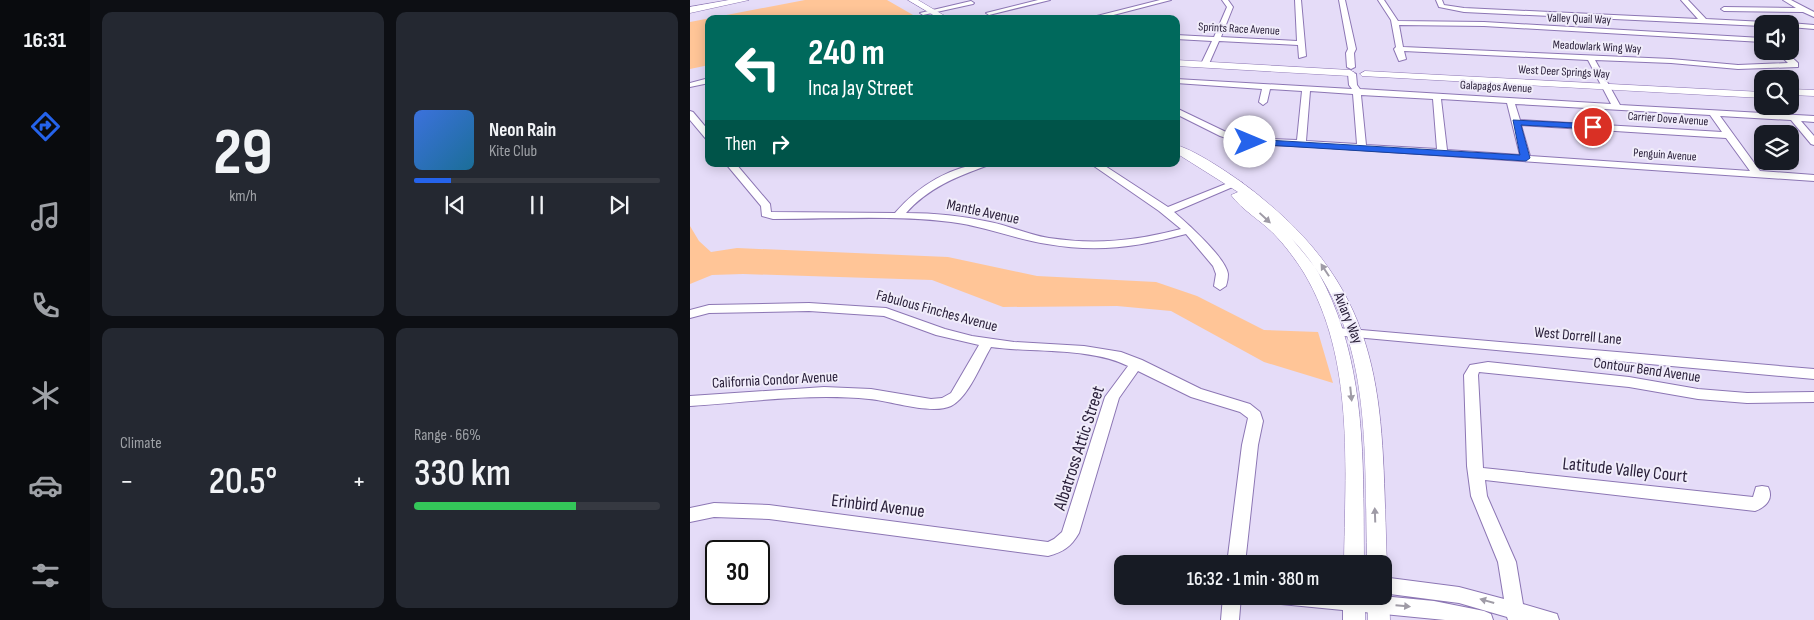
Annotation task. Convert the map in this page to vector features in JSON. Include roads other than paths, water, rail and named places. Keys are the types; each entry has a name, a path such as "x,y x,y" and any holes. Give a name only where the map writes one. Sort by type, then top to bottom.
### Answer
{"highway":[{"path":"690,1 696,0"},
{"path":"690,10 744,0"}],"main road":[{"path":"909,1 929,14"},
{"name":"West Deer Springs Way","path":"1180,59 1206,62 1754,91"},
{"name":"West Deer Springs Way","path":"1180,63 1206,62"},
{"name":"West Deer Springs Way","path":"1606,84 1754,94"},
{"path":"1799,92 1814,93"},
{"path":"1799,96 1814,97"},
{"name":"Aviary Way","path":"1180,151 1228,183 1297,254 1347,333 1370,400 1377,555"},
{"name":"Aviary Way","path":"1180,160 1228,183"},
{"name":"Aviary Way","path":"1347,333 1352,407 1354,555"}],"street":[{"path":"929,14 976,5 1043,0"},
{"path":"1105,15 1168,0"},
{"path":"1206,62 1230,7 1225,0"},
{"path":"1298,0 1302,56"},
{"path":"1342,0 1352,49 1350,53 1357,70 1360,85 1357,90 1362,147"},
{"path":"1381,0 1394,23 1398,49 1402,59"},
{"path":"1439,0 1441,6 1446,8 1754,23"},
{"path":"1684,0 1704,21"},
{"path":"1786,0 1814,15"},
{"path":"976,5 994,15"},
{"path":"1731,18 1723,7 1804,10"},
{"name":"Valley Quail Way","path":"1394,23 1484,24 1754,40"},
{"path":"1800,25 1814,26"},
{"path":"1800,25 1814,37"},
{"name":"Sprints Race Avenue","path":"1180,37 1301,43"},
{"name":"Meadowlark Wing Way","path":"1398,49 1671,61 1738,67 1795,66 1789,60"},
{"path":"1592,59 1617,107"},
{"path":"690,85 705,81"},
{"name":"Galapagos Avenue","path":"1180,81 1357,90 1814,119"},
{"path":"1264,102 1267,86"},
{"path":"1301,143 1306,88"},
{"path":"1437,96 1442,152"},
{"path":"1510,100 1526,158"},
{"name":"Penguin Avenue","path":"1180,113 1223,134 1245,141 1442,152 1814,178"},
{"path":"1713,113 1757,174"},
{"path":"690,114 705,132"},
{"path":"1793,117 1814,142"},
{"name":"Carrier Dove Avenue","path":"1516,122 1729,135"},
{"name":"Mantle Avenue","path":"733,167 766,206 766,214 768,216 898,216 964,220 1047,241 1086,245 1130,244 1189,230"},
{"path":"898,216 924,189 975,167"},
{"path":"1101,167 1165,208 1189,230 1219,266 1222,274 1220,286"},
{"path":"1165,208 1228,183"},
{"name":"Fabulous Finches Avenue","path":"692,313 709,308 869,310 900,316 941,332 987,342 1091,351 1122,357 1196,394 1250,412 1256,421 1250,445 1237,555"},
{"name":"West Dorrell Lane","path":"1347,333 1814,374"},
{"name":"California Condor Avenue","path":"690,401 730,399 788,392 835,392 931,404 950,401 960,393 987,342"},
{"name":"Albatross Attic Street","path":"1059,545 1074,530 1074,515 1112,396 1121,381 1137,363"},
{"name":"Contour Bend Avenue","path":"1476,473 1471,375 1475,368 1488,367 1629,382 1698,394 1748,398 1814,398"},
{"path":"1476,473 1482,504 1507,562 1516,615"},
{"name":"Latitude Valley Court","path":"1476,473 1755,504 1761,500 1762,492"},
{"name":"Erinbird Avenue","path":"690,515 714,510 769,512 1025,544 1048,549 1059,545"},
{"path":"1392,600 1459,594 1516,615 1550,620"},
{"path":"1392,603 1434,609 1484,620"},
{"path":"1230,620 1231,605"}]}
